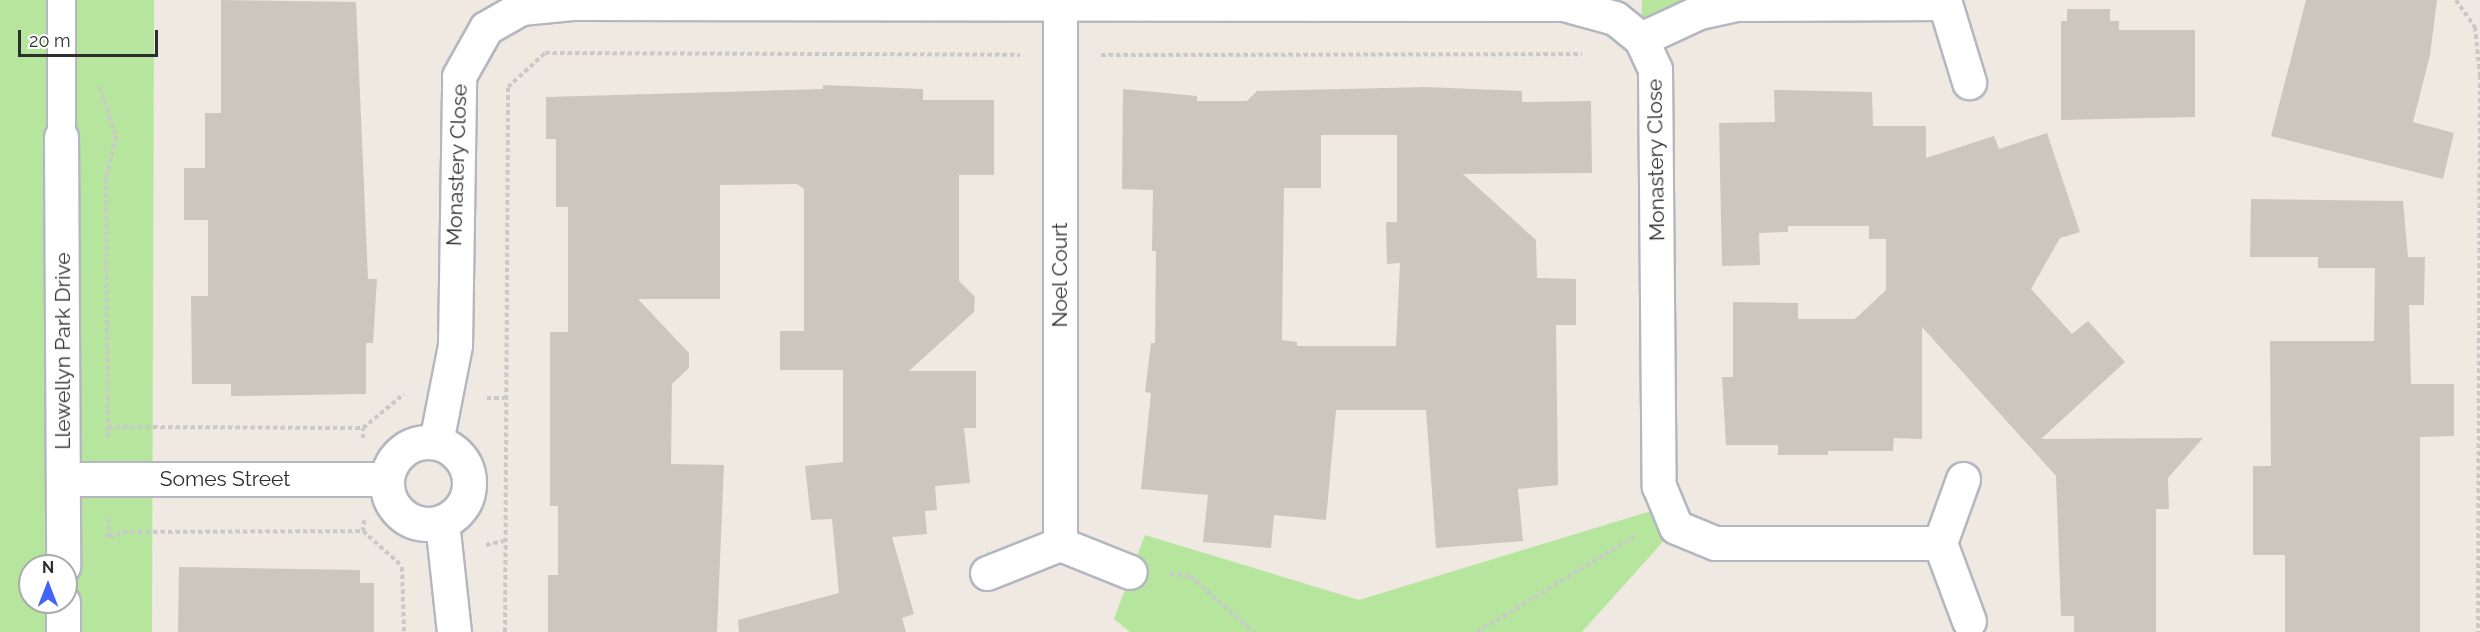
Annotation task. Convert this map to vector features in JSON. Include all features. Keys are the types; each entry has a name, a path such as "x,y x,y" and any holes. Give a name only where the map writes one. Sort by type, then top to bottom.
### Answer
{"street":[{"path":"1641,39 1700,12 1738,4 1944,1 1969,82"},
{"name":"Monastery Close","path":"436,442 455,345 459,76 474,41 499,8 572,3 1060,6 1564,4 1600,10 1641,39 1657,86 1659,486 1667,514 1690,537 1715,543 1940,543"},
{"name":"Noel Court","path":"1060,6 1060,544"},
{"name":"Llewellyn Park Drive","path":"62,137 63,554"},
{"path":"436,442 459,456 469,480 463,506 442,522 429,525 402,517 393,506 386,479 403,449 436,442"},
{"name":"Somes Street","path":"63,479 386,479"},
{"path":"1963,479 1940,543 1969,621"},
{"path":"442,522 454,632"},
{"path":"987,573 1060,544 1130,572"},
{"path":"63,614 63,632"}],"lane":[{"path":"62,0 62,137"}],"path":[{"path":"2456,0 2475,27 2479,68 2478,632"},
{"path":"505,632 508,87 545,53 1029,55"},
{"path":"1090,55 1588,54"},
{"path":"98,82 116,136 106,178 108,439"},
{"path":"108,427 363,428 399,394 410,394"},
{"path":"363,428 363,448"},
{"path":"363,531 364,513"},
{"path":"1477,632 1578,575 1667,514"},
{"path":"109,537 123,532 363,531 402,566 404,632"},
{"path":"479,547 504,541"},
{"path":"402,566 409,564"},
{"path":"1130,572 1190,576 1254,632"}],"green space":[{"path":"0,0 154,0 152,632 0,632"},
{"path":"1642,0 1712,0 1641,39"},
{"path":"1664,507 1676,527 1582,632 1130,632 1114,619 1145,535 1359,600"}],"building":[{"path":"221,0 356,2 368,279 377,279 373,343 366,343 366,394 231,396 231,384 192,384 191,296 208,296 208,220 184,220 184,168 205,168 205,113 221,113"},
{"path":"2306,0 2437,0 2430,55 2413,122 2454,133 2443,179 2271,136"},
{"path":"2067,9 2110,9 2110,21 2119,21 2119,30 2195,30 2195,117 2061,120 2061,21 2067,21"},
{"path":"823,85 923,89 923,100 994,100 994,175 959,175 959,281 975,297 974,312 909,371 976,371 976,428 964,428 970,483 935,486 937,510 925,511 927,534 892,537 914,614 902,618 906,632 739,632 738,620 839,593 832,519 811,520 805,466 843,462 843,370 780,370 780,331 804,331 804,189 797,184 720,185 720,299 638,299 689,353 689,368 672,384 671,464 724,465 717,632 548,632 548,575 558,575 558,506 550,506 550,332 568,332 568,207 556,207 556,139 546,139 546,97 823,89"},
{"path":"1427,87 1522,91 1522,102 1591,101 1592,173 1463,174 1536,240 1537,278 1576,279 1576,325 1556,325 1558,485 1518,489 1523,541 1436,548 1426,410 1336,410 1326,520 1274,515 1271,548 1203,542 1208,495 1141,489 1151,393 1145,392 1151,343 1155,343 1156,251 1152,251 1153,190 1122,189 1123,89 1197,96 1197,101 1247,101 1257,91","holes":["1321,135 1397,135 1397,222 1386,222 1387,264 1400,263 1396,346 1297,346 1297,342 1282,340 1284,188 1321,188"]},
{"path":"1774,90 1872,92 1873,126 1926,126 1926,158 1994,136 1999,149 2047,133 2080,232 2060,238 2031,289 2072,334 2088,321 2125,362 2041,439 2203,438 2168,478 2169,509 2156,509 2156,632 2074,632 2074,616 2061,616 2056,476 1922,327 1922,439 1894,438 1893,451 1828,451 1828,455 1778,455 1778,445 1726,445 1722,377 1733,377 1733,302 1798,303 1798,319 1855,319 1886,290 1886,239 1869,239 1869,226 1788,226 1788,232 1759,233 1760,265 1722,266 1719,123 1775,122"},
{"path":"2251,199 2403,201 2408,257 2425,257 2424,305 2409,305 2411,384 2454,384 2454,436 2420,437 2420,632 2285,632 2285,555 2253,555 2253,466 2271,466 2270,341 2374,341 2375,268 2318,268 2318,257 2250,257"},
{"path":"179,567 360,570 360,583 374,583 374,632 178,632"}]}
